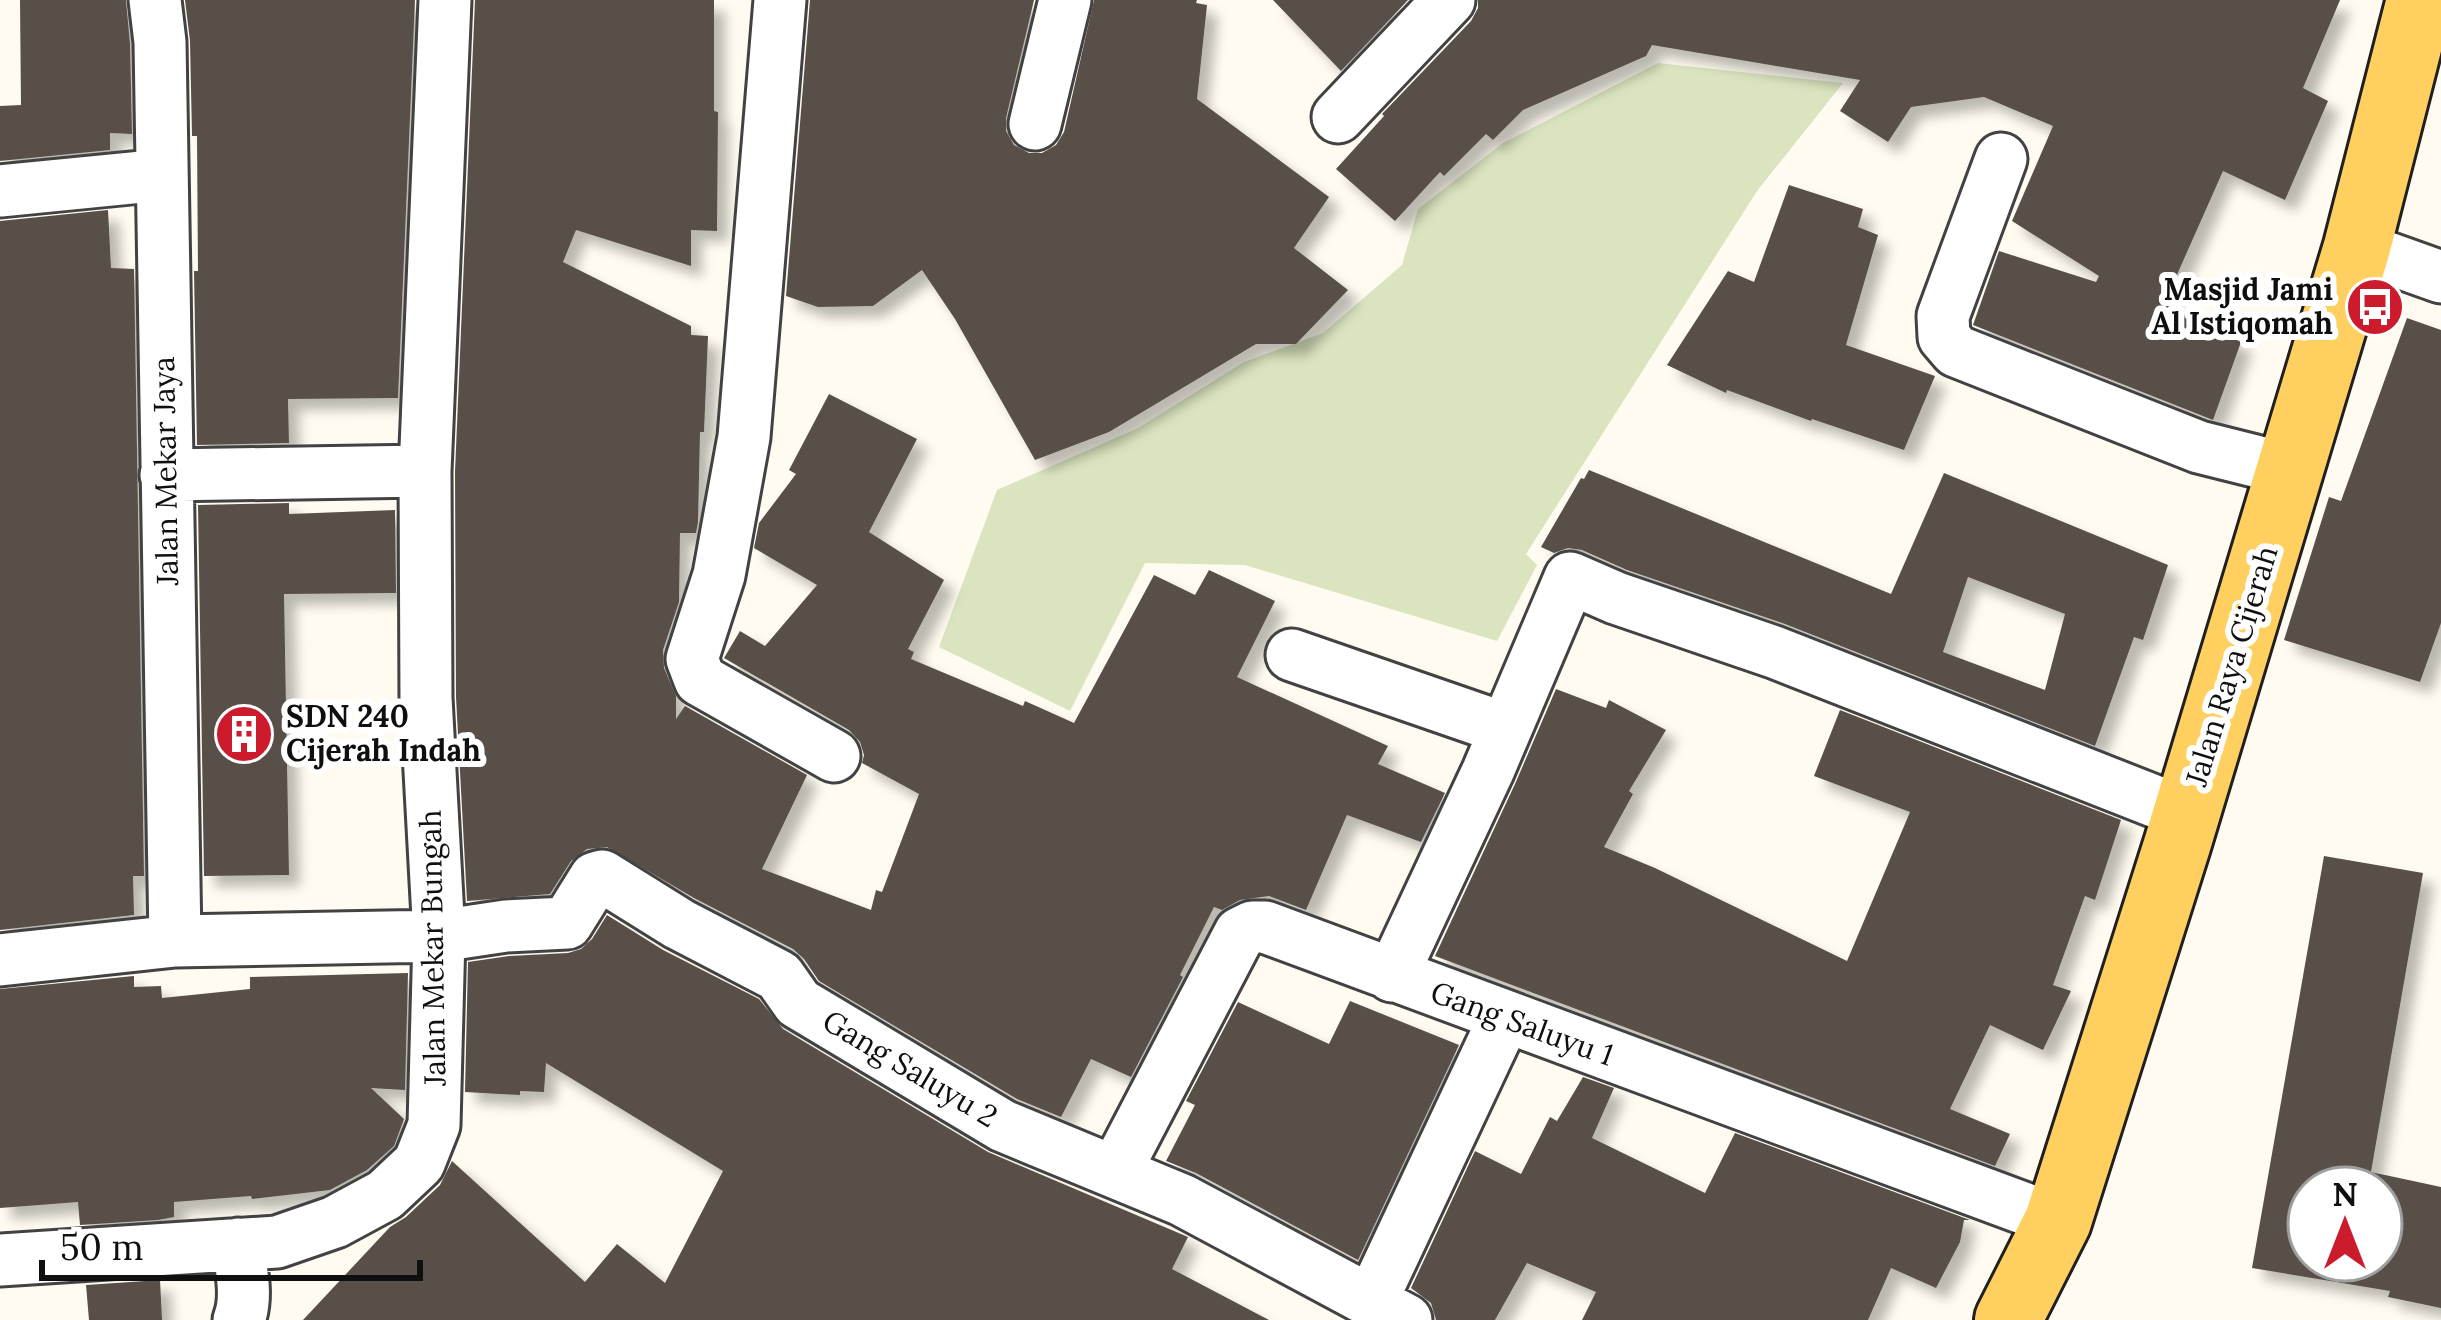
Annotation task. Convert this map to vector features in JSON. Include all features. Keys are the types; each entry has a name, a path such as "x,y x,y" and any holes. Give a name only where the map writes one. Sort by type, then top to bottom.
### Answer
{"main road":[{"name":"Jalan Raya Cijerah","path":"2008,1320 2057,1221 2187,814 2356,247 2420,0"}],"street":[{"name":"Jalan Mekar Jaya","path":"155,0 160,42 176,941"},
{"name":"Jalan Mekar Bungah","path":"0,1260 277,1242 335,1222 385,1195 419,1163 434,1125 439,936 426,698 425,471 445,0"},
{"path":"779,0 744,437 719,575 692,659 700,680 834,755"},
{"path":"1035,124 1065,0"},
{"path":"1339,117 1449,0"},
{"path":"2001,158 1942,316 1944,337 1956,351 2199,447 2291,470"},
{"path":"0,191 161,175"},
{"path":"2356,247 2441,277"},
{"path":"166,476 425,471"},
{"path":"1392,976 1570,578 1774,652 2187,814"},
{"path":"1292,655 1506,729"},
{"name":"Gang Saluyu 2","path":"439,936 567,923 595,878 602,876 679,924 778,976 798,1003 1003,1126 1182,1200 1383,1311"},
{"name":"Gang Saluyu 1","path":"1115,1172 1240,933 1265,927 2057,1221"},
{"path":"0,961 176,941 439,936"},
{"path":"1383,1311 1505,1017"},
{"path":"238,1244 244,1302 238,1320"}],"green space":[{"path":"1658,63 1843,83 1757,191 1526,554 1537,565 1497,641 1245,565 1145,563 1070,711 939,647 997,490 1138,428 1244,362 1323,333 1402,265 1418,209 1503,143"}],"building":[{"path":"20,0 126,0 132,134 110,133 110,150 0,161 0,106 21,105"},
{"path":"185,0 415,0 398,398 288,399 289,443 197,445 197,136 192,136"},
{"path":"475,0 714,0 717,231 691,230 691,266 576,230 563,262 691,326 691,335 708,336 698,522 696,533 680,533 679,602 663,650 664,668 676,696 676,719 685,706 807,775 762,869 871,910 919,794 862,763 860,742 849,730 724,658 740,631 765,646 817,585 754,548 759,523 796,474 789,470 829,394 917,439 869,532 944,580 908,649 914,652 911,659 1074,723 1154,575 1195,595 1209,570 1275,601 1237,677 1388,746 1378,764 1445,793 1421,842 1347,815 1306,910 1269,896 1240,900 1222,910 1214,907 1131,1077 1091,1059 1061,1117 1017,1099 819,981 793,949 607,847 587,849 571,861 550,894 467,901 456,697 455,472"},
{"path":"810,0 1034,0 1006,118 1006,131 1014,145 1029,153 1042,153 1056,145 1064,132 1094,0 1197,0 1207,5 1197,99 1329,197 1294,248 1348,290 1296,344 1256,344 1109,432 1035,460 922,270 873,306 818,307 786,296"},
{"path":"1273,0 1408,0 1341,71"},
{"path":"1478,0 2340,0 2303,88 2328,101 2285,200 2223,171 2164,304 2241,342 2213,420 1973,325 1999,251 2096,282 2099,276 2012,221 2053,126 1984,97 1911,107 1888,142 1840,111 1860,80 1652,45 1646,56 1523,110 1493,140 1486,134 1444,176 1440,172 1395,221 1336,169 1471,21"},
{"path":"1789,185 1863,209 1858,227 1878,235 1846,345 1935,376 1904,450 1726,393 1667,365 1728,271 1754,282"},
{"path":"108,210 111,268 134,269 144,876 133,876 134,915 0,930 0,221"},
{"path":"2407,318 2441,330 2441,623 2420,682 2284,640 2329,497 2341,501"},
{"path":"1589,470 1891,594 1944,473 2168,565 2143,640 2134,637 2095,746 1582,550 1554,553 1541,547","holes":["1968,577 2065,614 2045,690 1943,652"]},
{"name":"SDN 240 Cijerah Indah","path":"289,503 289,514 395,510 396,593 284,594 289,875 204,876 198,505"},
{"path":"1556,689 1606,708 1609,700 1666,730 1629,791 1633,794 1604,847 1847,961 1910,812 1814,776 1840,710 2121,820 2095,900 2085,896 2053,985 2071,991 2043,1050 1990,1025 1950,1109 2010,1134 1995,1166 1435,956"},
{"path":"2324,856 2423,873 2372,1164 2285,1164 2285,1274 2252,1268"},
{"path":"607,915 759,999 783,1029 988,1152 1188,1237 1172,1269 1269,1320 303,1320 390,1227 440,1185 452,1161 585,1282 617,1244 665,1283 723,1171 546,1063 544,1092 465,1092 468,962 581,949"},
{"path":"408,973 405,1090 371,1088 404,1119 394,1146 367,1170 330,1190 174,1202 174,1217 158,1220 80,1225 78,1202 0,1208 0,989 134,976 134,987 161,986 162,998 250,989 250,977"},
{"path":"1350,1001 1459,1045 1358,1260 1166,1161 1195,1105 1186,1101 1238,1002 1329,1044"},
{"path":"1583,1077 1614,1088 1592,1138 1705,1193 1735,1133 1970,1220 1964,1220 1960,1242 1936,1288 1891,1268 1868,1320 1582,1320 1596,1292 1527,1263 1495,1320 1436,1320 1431,1303 1411,1288 1475,1151 1521,1174 1550,1117 1557,1121"},
{"path":"2405,1179 2441,1187 2441,1308 2388,1297 2390,1291 2348,1284 2405,1284"},
{"path":"160,1280 162,1320 89,1320 86,1285"}],"place":[{"name":"Masjid Jami Al Istiqomah","path":"2375,307"},
{"name":"SDN 240 Cijerah Indah","path":"244,734"}]}
